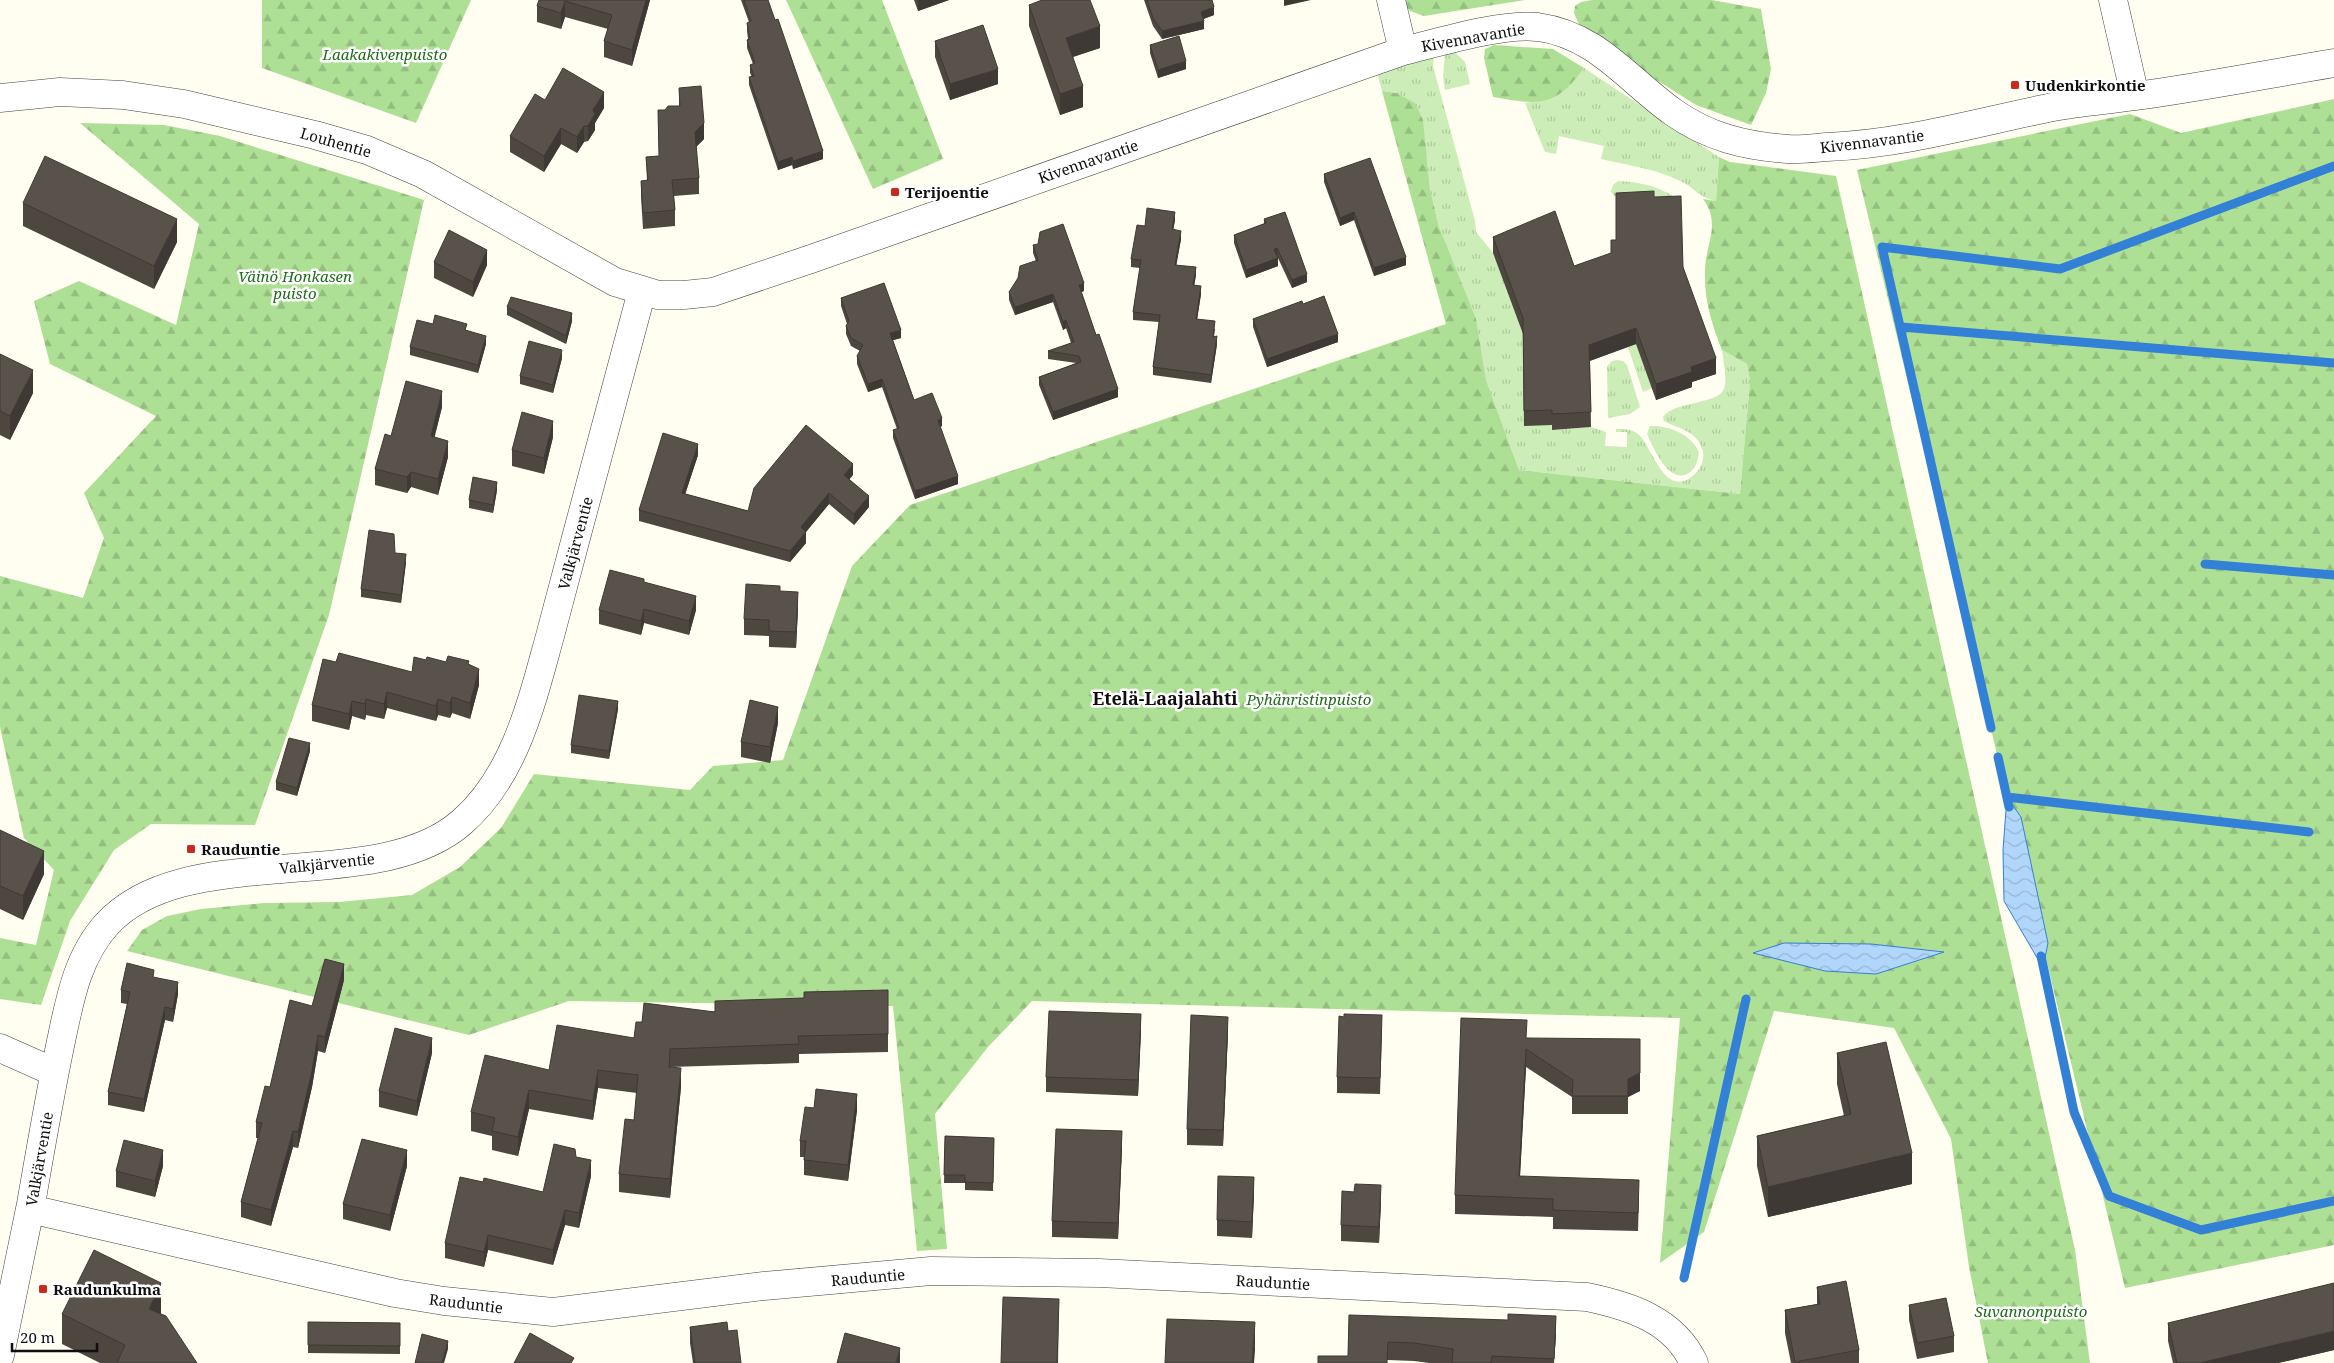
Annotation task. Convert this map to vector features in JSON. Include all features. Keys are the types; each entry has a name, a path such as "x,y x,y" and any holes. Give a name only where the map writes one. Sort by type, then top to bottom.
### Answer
{"street":[{"path":"1391,0 1404,51"},
{"path":"2113,0 2135,96"},
{"name":"Kivennavantie","path":"642,292 658,295 713,292 1404,51 1466,36 1518,27 1554,30 1574,37 1597,49 1675,114 1722,139 1751,145 1790,149 1843,147 1906,140 2053,107 2135,96 2334,63"},
{"name":"Louhentie","path":"0,98 60,92 123,95 184,104 315,135 367,150 423,174 615,282 642,292"},
{"name":"Valkjärventie","path":"0,1355 30,1209 54,1072 74,983 89,950 102,931 128,906 150,893 194,881 250,872 372,860 435,842 462,822 488,796 504,769 533,697 642,292"},
{"path":"0,1048 54,1072"},
{"name":"Rauduntie","path":"30,1209 395,1293 470,1304 554,1312 764,1286 931,1271 1099,1273 1587,1297 1619,1304 1647,1315 1665,1326 1694,1363"}],"green space":[{"name":"Laakakivenpuisto","path":"262,0 471,0 416,123 262,68"},
{"path":"786,0 882,0 943,159 873,189"},
{"path":"1400,0 1525,0 1424,16 1410,11"},
{"path":"1592,0 1712,0 1761,9 1771,69 1766,93 1751,125 1696,105 1636,67 1580,27 1574,13 1575,6 1581,2"},
{"path":"1494,45 1553,49 1584,68 1564,91 1555,97 1534,102 1493,97 1484,58 1485,49"},
{"path":"1454,51 1465,62 1470,84 1445,90 1443,77 1445,52"},
{"path":"1434,54 1433,66 1475,221 1476,232 1493,253 1523,334 1553,430 1591,427 1606,432 1605,446 1627,447 1627,432 1616,432 1616,429 1633,431 1643,440 1665,475 1672,480 1681,482 1690,478 1696,473 1703,461 1702,448 1694,437 1685,430 1664,421 1663,417 1672,410 1709,399 1722,392 1725,386 1725,377 1722,350 1747,364 1750,381 1740,494 1519,470 1486,380 1481,351 1439,227 1430,189 1427,158 1396,93 1382,91 1377,73"},
{"path":"1584,68 1719,157 1716,201 1700,195 1685,184 1661,173 1601,159 1604,146 1559,136 1556,154 1545,152 1525,103 1544,99 1559,93 1572,83"},
{"name":"Pyhänristinpuisto","path":"1382,91 1396,93 1415,103 1423,120 1430,189 1439,227 1476,319 1486,380 1519,470 1740,494 1750,381 1747,364 1722,350 1709,312 1705,272 1712,226 1709,208 1703,199 1716,201 1719,157 1730,162 1836,176 2075,1250 2090,1363 1988,1363 1969,1267 1951,1139 1894,1028 1774,1011 1704,1232 1660,1263 1680,1018 1032,1001 988,1047 935,1114 947,1249 917,1251 893,1006 569,1001 469,1035 127,951 142,930 167,916 201,909 264,903 339,902 412,895 460,867 501,828 534,774 690,790 713,766 783,760 852,566 910,505 1446,324"},
{"path":"2334,99 2334,1245 2125,1288 1857,170 2130,114 2181,133"},
{"name":"Väinö Honkasen puisto","path":"80,123 164,125 220,136 424,200 329,615 255,825 151,824 114,850 70,921 41,1005 0,999 0,938 36,945 54,870 24,838 0,727 0,576 83,598 104,538 84,493 156,416 50,364 34,301 79,281 176,325 199,224"},
{"path":"1618,181 1651,186 1667,193 1680,202 1626,200 1614,196 1611,191 1613,185"},
{"path":"1636,343 1652,388 1643,392 1628,347"},
{"path":"1612,361 1623,361 1627,365 1640,407 1630,414 1608,418 1607,366"},
{"path":"1650,426 1664,427 1678,432 1695,446 1699,452 1698,458 1689,473 1682,476 1675,474 1663,463 1647,434"}],"water":[{"path":"2007,797 2021,817 2048,943 2043,968 2004,901 2003,850"},
{"path":"1784,943 1871,944 1944,952 1876,974 1825,971 1753,953"}],"building":[{"path":"539,0 646,0 632,50 604,41 612,15 565,1 561,13 537,6"},
{"path":"744,0 768,0 775,20 778,19 823,151 793,161 792,157 778,162 749,77 754,76 750,65 755,63 747,40 750,39 747,23 751,21"},
{"path":"1042,0 1090,0 1100,26 1066,38 1083,86 1060,94 1029,5"},
{"path":"1147,0 1212,0 1214,7 1201,12 1204,21 1162,31 1153,18"},
{"path":"983,25 998,69 950,84 935,41"},
{"path":"1179,36 1186,61 1158,70 1150,45"},
{"path":"563,68 604,92 593,110 595,114 588,126 584,126 577,137 561,128 544,156 510,136 535,94 545,100"},
{"path":"701,86 704,123 695,132 699,178 672,180 675,210 643,213 641,181 648,180 646,157 659,156 658,110 665,110 668,106 680,106 679,88"},
{"path":"45,156 177,219 154,266 23,203"},
{"path":"1370,158 1406,257 1374,268 1354,212 1340,218 1324,174"},
{"path":"1654,191 1654,197 1681,196 1683,267 1716,358 1691,367 1692,372 1656,384 1636,328 1589,345 1591,412 1552,414 1552,410 1524,411 1523,318 1493,237 1555,211 1574,266 1611,253 1611,240 1616,240 1616,193"},
{"path":"1147,208 1175,212 1172,229 1181,231 1175,265 1196,267 1193,285 1201,286 1196,319 1215,321 1213,337 1217,336 1211,375 1153,367 1160,315 1133,312 1141,260 1131,259 1137,225 1145,226"},
{"path":"1285,212 1307,274 1292,280 1277,248 1274,249 1278,258 1246,270 1234,235 1266,223 1264,219"},
{"path":"1063,224 1084,283 1079,285 1096,335 1099,334 1118,389 1053,412 1039,377 1081,362 1079,356 1048,351 1074,342 1066,320 1063,322 1053,294 1015,307 1009,292 1018,278 1020,266 1038,260 1033,245 1038,244 1040,232"},
{"path":"449,230 487,250 473,282 434,262"},
{"path":"884,283 901,330 890,333 914,400 932,393 942,418 938,420 958,476 915,491 893,430 899,428 882,379 868,384 857,356 863,345 851,338 846,326 849,321 841,298"},
{"path":"1324,296 1338,334 1267,359 1253,319 1302,301 1303,304"},
{"path":"511,297 572,313 566,336 507,307"},
{"path":"435,315 467,324 465,330 486,336 478,365 410,347 417,320 433,324"},
{"path":"529,341 562,350 553,385 520,376"},
{"path":"0,354 33,370 10,416 0,411"},
{"path":"406,381 442,391 431,436 448,441 438,479 411,472 407,477 375,469 385,434 391,436"},
{"path":"522,412 553,421 544,458 512,450"},
{"path":"806,425 853,464 844,475 869,496 854,514 829,493 801,527 806,532 790,551 639,510 663,433 698,444 682,493 748,511 754,488"},
{"path":"473,477 497,482 493,505 469,500"},
{"path":"369,530 394,534 395,553 406,554 401,595 361,589"},
{"path":"610,570 644,579 644,582 696,596 689,621 644,609 641,621 599,610"},
{"path":"746,584 780,586 780,591 798,592 796,632 769,631 769,620 744,619"},
{"path":"339,653 412,672 414,657 426,660 427,657 446,662 448,656 469,661 468,664 479,669 470,703 452,697 450,703 438,699 436,706 387,692 384,704 366,699 365,704 352,701 349,714 312,705 323,659 336,662"},
{"path":"579,695 618,701 609,751 571,745"},
{"path":"750,700 778,707 770,747 741,742"},
{"path":"289,738 310,743 297,788 276,782"},
{"path":"0,830 44,851 23,896 0,886"},
{"path":"325,959 344,964 325,1037 318,1035 298,1132 293,1131 271,1210 241,1202 262,1123 256,1122 265,1086 270,1087 290,1000 312,1006"},
{"path":"127,963 154,970 153,977 178,982 173,1009 165,1007 144,1099 108,1092 130,992 121,990"},
{"path":"888,990 888,1034 798,1036 799,1044 670,1049 669,1067 681,1068 670,1179 619,1174 625,1119 634,1120 638,1075 598,1070 593,1101 529,1090 518,1137 492,1131 495,1118 471,1112 485,1055 549,1070 557,1025 634,1038 636,1022 642,1022 644,1003 715,1012 715,1001 804,998 804,992"},
{"path":"1049,1011 1141,1014 1138,1080 1046,1077"},
{"path":"1344,1014 1382,1015 1380,1078 1337,1077 1339,1016 1344,1017"},
{"path":"1191,1015 1228,1017 1223,1130 1187,1129"},
{"path":"1461,1018 1527,1020 1526,1038 1640,1039 1640,1073 1628,1079 1628,1096 1572,1096 1573,1080 1526,1049 1519,1176 1639,1180 1638,1213 1553,1210 1553,1199 1455,1195"},
{"path":"395,1028 432,1038 417,1101 379,1091"},
{"path":"1886,1042 1912,1153 1768,1187 1757,1136 1851,1114 1837,1053"},
{"path":"816,1089 857,1094 848,1165 804,1160 806,1141 800,1141 805,1107 814,1108"},
{"path":"1056,1129 1122,1131 1118,1223 1052,1221"},
{"path":"945,1136 994,1138 993,1183 965,1182 965,1175 944,1175"},
{"path":"362,1139 407,1150 390,1215 343,1204"},
{"path":"124,1140 163,1150 155,1181 116,1171"},
{"path":"554,1144 575,1149 576,1157 591,1160 579,1213 565,1210 553,1250 488,1235 484,1252 445,1243 460,1177 483,1182 484,1178 543,1192"},
{"path":"1218,1176 1254,1177 1252,1222 1217,1220"},
{"path":"1355,1184 1381,1185 1379,1227 1341,1225 1342,1191 1354,1192"},
{"path":"94,1250 161,1283 149,1309 166,1316 197,1363 117,1363 125,1345 62,1314"},
{"path":"1846,1281 1859,1350 1795,1362 1785,1310 1820,1304 1817,1287"},
{"path":"2334,1283 2334,1331 2200,1363 2177,1363 2168,1323"},
{"path":"1003,1297 1059,1299 1057,1363 1001,1363"},
{"path":"1946,1298 1954,1336 1917,1343 1909,1305"},
{"path":"1508,1314 1556,1316 1554,1359 1492,1356 1491,1363 1452,1363 1453,1349 1414,1343 1388,1342 1387,1363 1318,1363 1318,1356 1348,1356 1349,1315 1508,1320"},
{"path":"1167,1319 1255,1322 1252,1363 1165,1363"},
{"path":"308,1322 400,1323 400,1346 308,1345"},
{"path":"727,1322 728,1331 737,1330 741,1363 695,1363 690,1327"},
{"path":"530,1333 574,1358 571,1363 514,1363"},
{"path":"845,1333 900,1348 896,1363 837,1363"},
{"path":"422,1334 448,1341 442,1363 415,1363"}],"waterway":[{"path":"1991,728 1882,247 2060,269 2334,166"},
{"path":"1901,327 2334,363"},
{"path":"2205,564 2334,575"},
{"path":"1998,757 2009,807"},
{"path":"2007,797 2309,832"},
{"path":"2041,956 2074,1112 2109,1196 2201,1230 2334,1201"},
{"path":"1684,1278 1746,999"}],"place":[{"name":"Uudenkirkontie","path":"2015,85"},
{"name":"Terijoentie","path":"895,192"},
{"name":"Rauduntie","path":"191,849"},
{"name":"Raudunkulma","path":"43,1289"}],"district":[{"name":"Etelä-Laajalahti","path":"1165,698"}],"park label":[{"name":"Suvannonpuisto","path":"2031,1311"}]}
